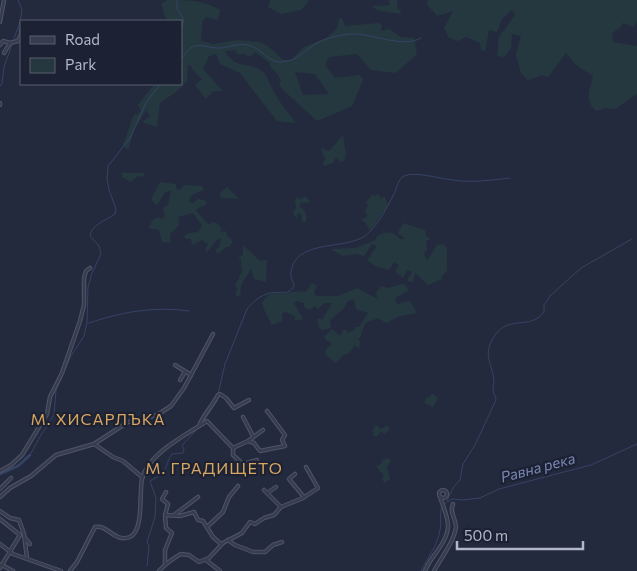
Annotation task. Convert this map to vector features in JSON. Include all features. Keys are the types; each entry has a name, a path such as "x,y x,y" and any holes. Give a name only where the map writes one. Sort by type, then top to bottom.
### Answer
{"street":[{"path":"0,22 4,0"},
{"path":"0,46 3,41 10,43 18,40 20,35"},
{"path":"4,53 10,43"},
{"path":"0,471 17,460 47,414 53,389 62,373 84,305 84,278 86,271 90,268"},
{"path":"0,497 18,482 31,476 56,455 94,444 128,422 152,417 165,410 178,398 213,334"},
{"path":"174,365 191,375"},
{"path":"180,380 185,372"},
{"path":"200,426 201,421 220,394 234,408 249,400"},
{"path":"248,441 254,443 260,451 285,446 282,440 285,435 267,411"},
{"path":"243,417 253,436"},
{"path":"70,571 77,562 95,527 101,527 118,538 125,538 136,532 142,478 152,461 162,450 194,428 207,421 233,448 233,455 243,464"},
{"path":"233,448 264,430"},
{"path":"94,444 113,457 123,461 142,478"},
{"path":"235,473 243,464 257,460"},
{"path":"165,564 171,563 181,554 189,555 200,562 206,560 221,544 242,533 250,522 255,524 264,518 274,515 281,507 304,497 318,488 306,467"},
{"path":"295,474 289,479 304,497"},
{"path":"0,489 12,478"},
{"path":"207,528 223,512 229,497 238,486"},
{"path":"267,493 276,487"},
{"path":"264,490 281,507"},
{"path":"425,571 442,543 448,528 448,521 442,503 440,496 440,491 445,490 447,494 442,503"},
{"path":"160,571 165,564 165,550 172,533 166,528 165,516 168,504 162,498 166,492"},
{"path":"440,496 444,498"},
{"path":"174,515 198,497"},
{"path":"434,571 454,536 456,524 451,511 453,504"},
{"path":"0,511 10,518 19,520 27,558"},
{"path":"165,516 186,515 194,512 198,520 203,521 213,537 221,544"},
{"path":"0,519 20,535 1,566 14,571"},
{"path":"24,537 30,544"},
{"path":"228,540 253,552 265,552 273,545 282,542"},
{"path":"0,544 10,552 50,569 61,571"},
{"path":"206,560 220,571"}],"green space":[{"path":"167,0 201,2 220,10 218,20 206,17 202,22 201,41 213,44 237,40 260,42 268,46 283,60 291,60 304,47 326,38 337,29 339,19 342,18 345,26 378,23 382,25 381,31 389,29 401,37 414,38 417,54 396,73 371,70 357,54 329,57 325,65 335,78 360,75 363,80 352,106 317,121 281,88 279,83 281,81 270,66 270,63 255,52 250,57 238,54 235,50 225,51 233,61 254,67 264,73 277,98 296,123 277,121 240,73 220,64 216,54 209,56 203,69 223,91 213,91 206,99 195,85 202,79 188,65 187,81 176,92 160,103 157,127 142,122 150,116 146,110 135,128 128,150 123,145 134,114 137,115 141,111 138,105 153,86 182,85 182,20 166,19 161,4","holes":["295,72 315,74 329,94 303,95"]},
{"path":"270,0 308,0 308,2 301,10 281,14 268,7"},
{"path":"388,0 397,0 398,9 401,11 400,14 377,10 372,6 390,5"},
{"path":"429,0 637,0 637,21 633,27 623,23 621,27 612,33 613,42 637,46 637,94 615,109 605,108 596,111 589,99 589,90 593,76 576,65 566,53 548,77 542,75 528,80 521,73 516,55 521,36 512,34 511,48 504,57 497,56 499,37 515,15 512,10 502,19 497,32 489,30 485,51 481,50 480,43 466,37 458,41 449,38 444,28 453,11 437,16 426,3"},
{"path":"343,135 346,155 344,161 340,162 336,157 333,163 324,166 323,163 326,158 321,148 329,151"},
{"path":"122,173 145,173 143,177 138,176 131,182 122,177"},
{"path":"160,182 176,184 176,188 180,190 184,185 202,186 204,190 192,195 189,200 192,204 198,199 205,200 207,204 195,210 209,225 212,222 217,223 222,229 220,232 225,231 227,233 227,236 233,241 229,247 226,247 218,254 215,249 219,248 221,239 219,238 207,252 205,250 208,244 202,240 192,245 191,239 186,239 184,236 189,233 198,232 202,225 193,213 178,217 179,225 170,234 170,243 162,242 159,230 149,228 152,221 157,217 161,219 165,217 163,208 168,205 171,191 165,192 157,205 151,199"},
{"path":"227,187 239,199 221,198 220,193"},
{"path":"373,194 375,196 378,194 381,198 385,197 388,205 370,231 365,222 361,220 368,216 365,212 368,205 366,202"},
{"path":"305,196 311,202 301,203 299,207 303,209 307,217 305,223 302,221 301,214 298,213 297,219 293,213 296,208 296,198 301,199"},
{"path":"403,223 425,230 426,236 431,239 426,241 427,249 424,254 427,261 437,245 443,244 447,248 447,271 442,276 442,279 428,285 415,273 413,282 407,281 412,272 407,270 403,278 395,272 399,265 394,262 389,270 375,266 367,260 377,246 372,244 364,256 356,254 342,256 331,249 355,248 376,240 377,236 387,233 395,234 400,239 405,239 398,233"},
{"path":"243,245 260,261 267,260 266,282 254,279 251,269 242,284 241,294 238,297 235,294 238,288 235,286 243,269 241,268 241,260 238,258 243,255"},
{"path":"312,283 317,286 314,291 316,296 338,296 357,288 378,299 376,293 381,286 387,288 403,284 407,287 408,291 395,298 397,304 410,301 417,313 400,316 386,323 378,318 365,323 360,338 358,338 360,342 359,349 355,345 348,354 343,355 336,363 325,354 332,343 324,337 332,329 340,336 343,330 347,330 347,333 359,327 368,313 356,309 354,300 348,301 344,308 330,320 331,328 322,330 317,319 320,318 322,320 332,303 324,303 318,309 315,306 310,310 304,307 304,303 297,301 294,303 303,319 295,321 295,316 286,312 282,313 282,321 272,325 262,303 270,294 306,292"},
{"path":"432,393 438,398 433,407 424,403 426,398"},
{"path":"376,425 381,429 388,425 389,430 385,434 381,432 376,437 372,431"},
{"path":"388,458 391,461 387,467 390,479 384,483 382,478 384,476 376,466 381,464 382,460"}],"waterway":[{"path":"18,0 22,10 20,20"},
{"path":"177,0 177,9 184,19 182,26"},
{"path":"0,86 2,84 4,67 20,22"},
{"path":"182,58 187,51 197,46 218,48 248,45 273,60 281,62 296,58 321,41 342,35 359,34 406,42 421,38"},
{"path":"30,455 54,415 56,390 71,356 84,336 87,323 88,287 101,254 99,246 90,236 91,232 93,228 115,214 116,209 109,190 107,179 108,166 130,138 146,103 159,85"},
{"path":"218,394 225,364 247,309 264,295 286,292 292,289 294,286 291,272 301,254 322,247 346,243 365,236 381,217 393,196 398,182 404,176 421,175 467,181 510,178"},
{"path":"447,501 453,488 460,480 463,464 475,445 496,400 488,356 492,340 504,327 538,318 544,312 544,305 550,296 581,268 632,239"},
{"path":"89,323 138,311 164,309 189,311"},
{"path":"203,422 218,398"},
{"path":"147,566 149,546 147,542 155,517 156,498 150,481 163,473 172,454 183,453 184,449 182,446 201,425"},
{"name":"Равна река","path":"444,504 452,499 480,498 499,489 591,465 637,444"},
{"path":"0,474 18,466 30,455"},
{"name":"Равна река","path":"421,571 439,536 442,506"}],"district":[{"name":"М. ХИСАРЛЪКА","path":"98,419"},
{"name":"М. ГРАДИЩЕТО","path":"214,468"}]}
